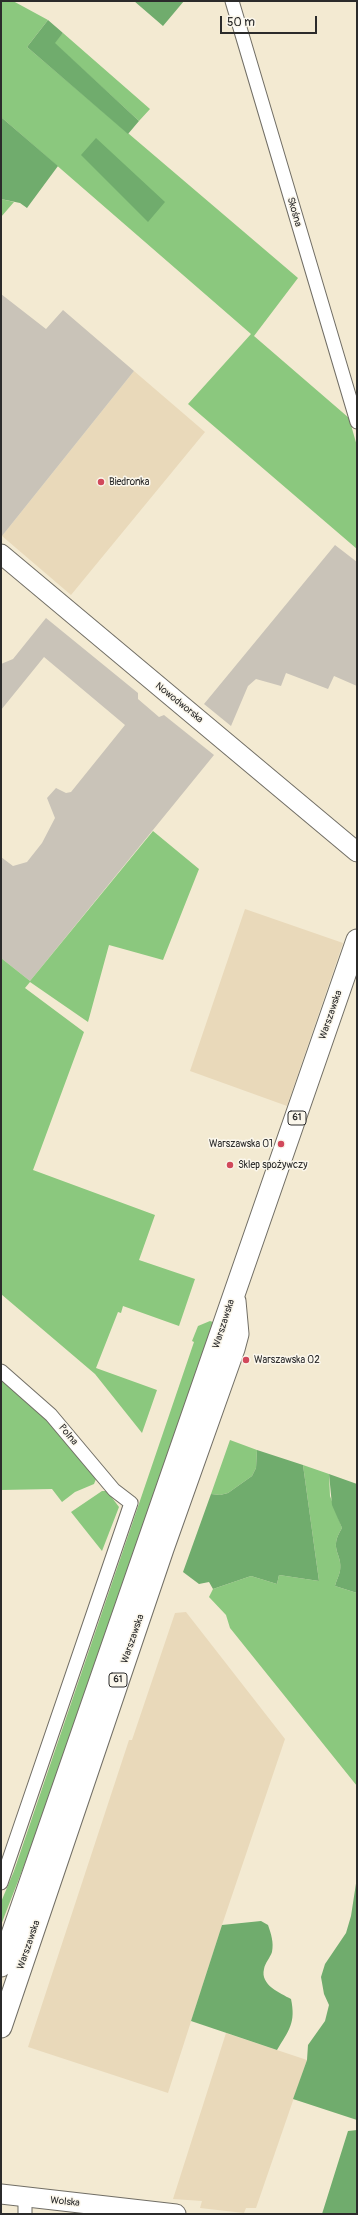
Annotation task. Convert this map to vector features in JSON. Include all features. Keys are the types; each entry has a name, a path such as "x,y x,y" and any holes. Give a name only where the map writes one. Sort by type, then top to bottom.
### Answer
{"main road":[{"name":"Nowodworska","path":"1,554 357,852"},
{"name":"Warszawska","path":"1,1966 357,940"},
{"name":"Warszawska","path":"1,2027 163,1550 234,1349 238,1334 234,1294"},
{"name":"Wolska","path":"1,2194 25,2206 176,2214"}],"street":[{"name":"Skośna","path":"232,1 357,422"},
{"name":"Polna","path":"1,1371 51,1415 114,1490 131,1503 1,1883"}],"shaded area":[{"path":"1,294 46,329 63,310 134,371 2,536"},
{"path":"134,371 205,432 71,595 2,536"},
{"path":"335,545 357,562 357,686 334,676 328,689 286,673 281,686 256,679 248,686 231,726 204,704"},
{"path":"46,618 138,693 138,699 159,717 164,715 214,755 30,981 1,958 1,857 13,866 27,862 42,843 55,818 47,798 56,788 66,793 71,792 125,725 44,657 1,710 1,664 13,659"},
{"path":"245,909 343,943 287,1106 190,1071"},
{"path":"186,1612 285,1739 222,1925 168,2093 28,2047 129,1740 132,1740 175,1613"},
{"path":"226,2033 307,2060 256,2208 246,2208 244,2213 200,2208 202,2201 173,2199"}],"green space":[{"path":"1,1 13,1 48,20 27,47 298,278 254,336 349,418 357,446 357,549 188,404 251,334 1,117"},
{"path":"134,1 184,1 163,26"},
{"path":"48,20 63,33 55,43 139,121 128,134 27,47"},
{"path":"63,33 150,109 139,121 54,43"},
{"path":"1,117 58,166 27,208 20,203 1,199"},
{"path":"96,138 165,202 148,222 81,155"},
{"path":"1,199 14,202 1,217"},
{"path":"153,831 199,869 163,960 109,945 88,1022 30,982 25,988 84,1032 33,1170 155,1215 139,1260 195,1279 179,1326 123,1306 121,1313 118,1312 96,1368 157,1390 142,1433 95,1374 1,1294 1,958 30,981"},
{"path":"210,1321 213,1322 32,1845 1,1925 1,1902 14,1871 194,1342 192,1341 198,1326"},
{"path":"1,1378 43,1415 96,1479 94,1484 75,1492 62,1502 52,1489 1,1490"},
{"path":"230,1440 257,1450 256,1468 252,1476 228,1493 220,1495 211,1494"},
{"path":"257,1450 303,1465 319,1581 279,1575 277,1584 251,1576 213,1589 209,1582 199,1584 183,1572 211,1494 220,1495 228,1493 252,1476 256,1468"},
{"path":"303,1465 329,1474 330,1496 342,1528 336,1541 336,1547 340,1560 340,1573 335,1586 357,1593 357,1786 230,1628 226,1615 209,1597 213,1589 251,1576 277,1584 279,1575 319,1581"},
{"path":"329,1474 357,1484 357,1593 335,1586 340,1573 340,1560 336,1547 336,1541 342,1528 332,1505"},
{"path":"102,1491 107,1491 119,1507 102,1551 71,1512"},
{"path":"357,1877 357,2120 293,2099 307,2060 308,2045 325,2021 329,2005 324,1994 321,1977 325,1964 346,1933 351,1916"},
{"path":"261,1921 268,1925 273,1945 272,1952 264,1969 265,1980 272,1988 291,1999 293,2014 290,2026 277,2050 191,2021 222,1925"},
{"path":"357,2130 357,2214 322,2214 348,2131"}],"place":[{"name":"Biedronka","path":"101,482"},
{"name":"Warszawska 01","path":"281,1144"},
{"name":"Sklep spożywczy","path":"230,1165"},
{"name":"Warszawska 02","path":"246,1360"}]}
